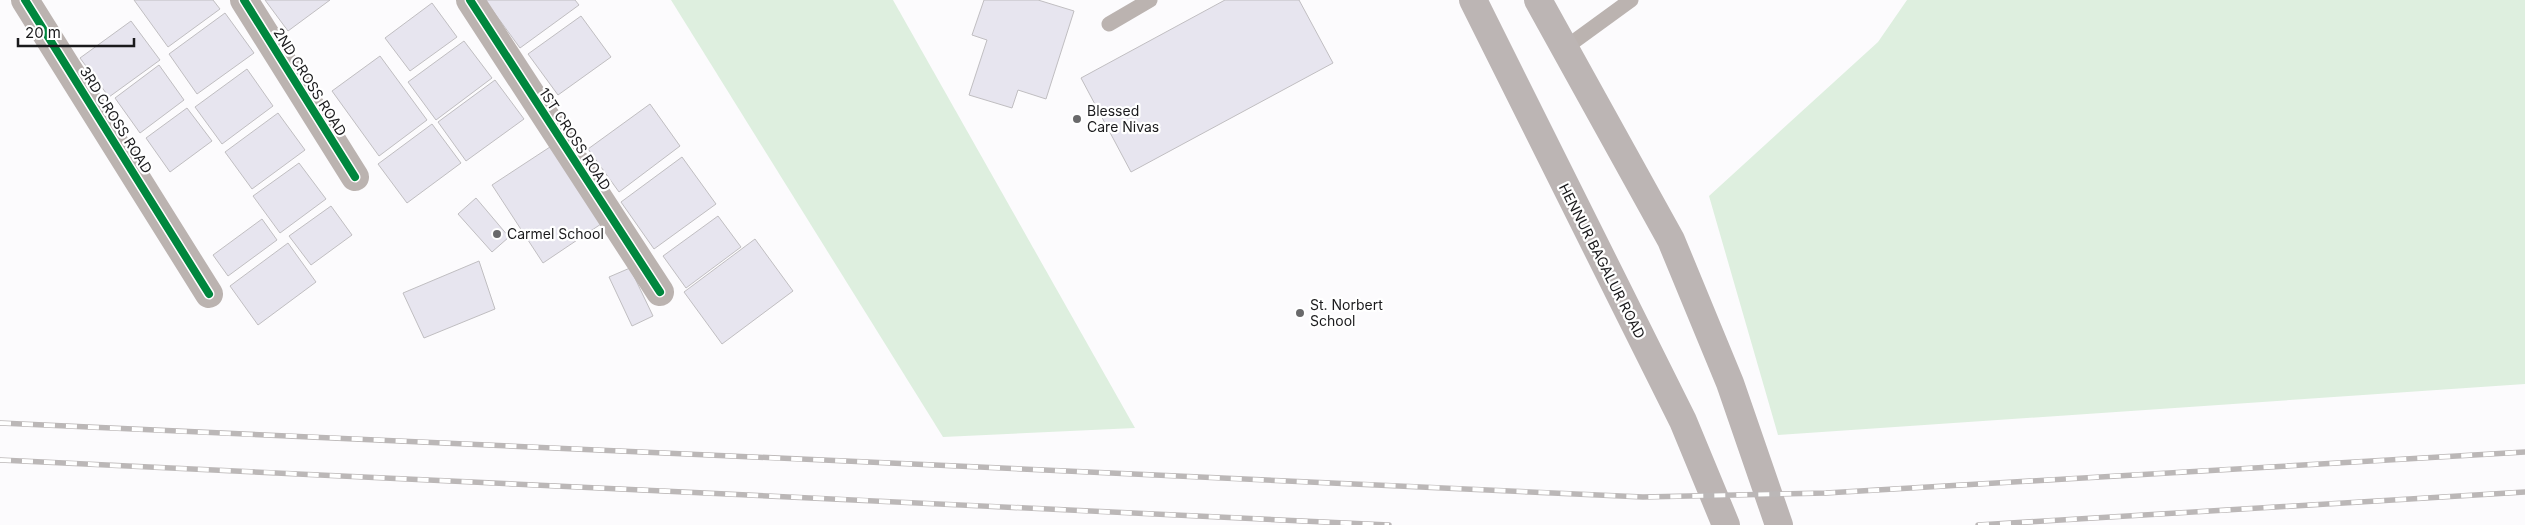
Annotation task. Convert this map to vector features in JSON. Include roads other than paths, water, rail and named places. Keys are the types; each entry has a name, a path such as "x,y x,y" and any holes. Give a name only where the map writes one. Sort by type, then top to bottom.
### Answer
{"main road":[{"name":"HENNUR BAGALUR ROAD","path":"1473,0 1683,421 1726,525"},
{"path":"1538,0 1671,240 1730,383 1779,525"}],"street":[{"name":"3RD CROSS ROAD","path":"25,0 209,294"},
{"name":"2ND CROSS ROAD","path":"244,0 355,177"},
{"name":"1ST CROSS ROAD","path":"470,0 660,292"}],"lane":[{"path":"1110,24 1150,0"},
{"path":"1565,48 1631,0"}],"railway":[{"path":"0,423 1643,497 1826,493 2525,452"},
{"path":"0,460 1389,525"},
{"path":"1978,525 2525,492"}],"place":[{"name":"Blessed Care Nivas","path":"1077,119"},
{"name":"Carmel School","path":"497,234"},
{"name":"St. Norbert School","path":"1300,313"}]}
